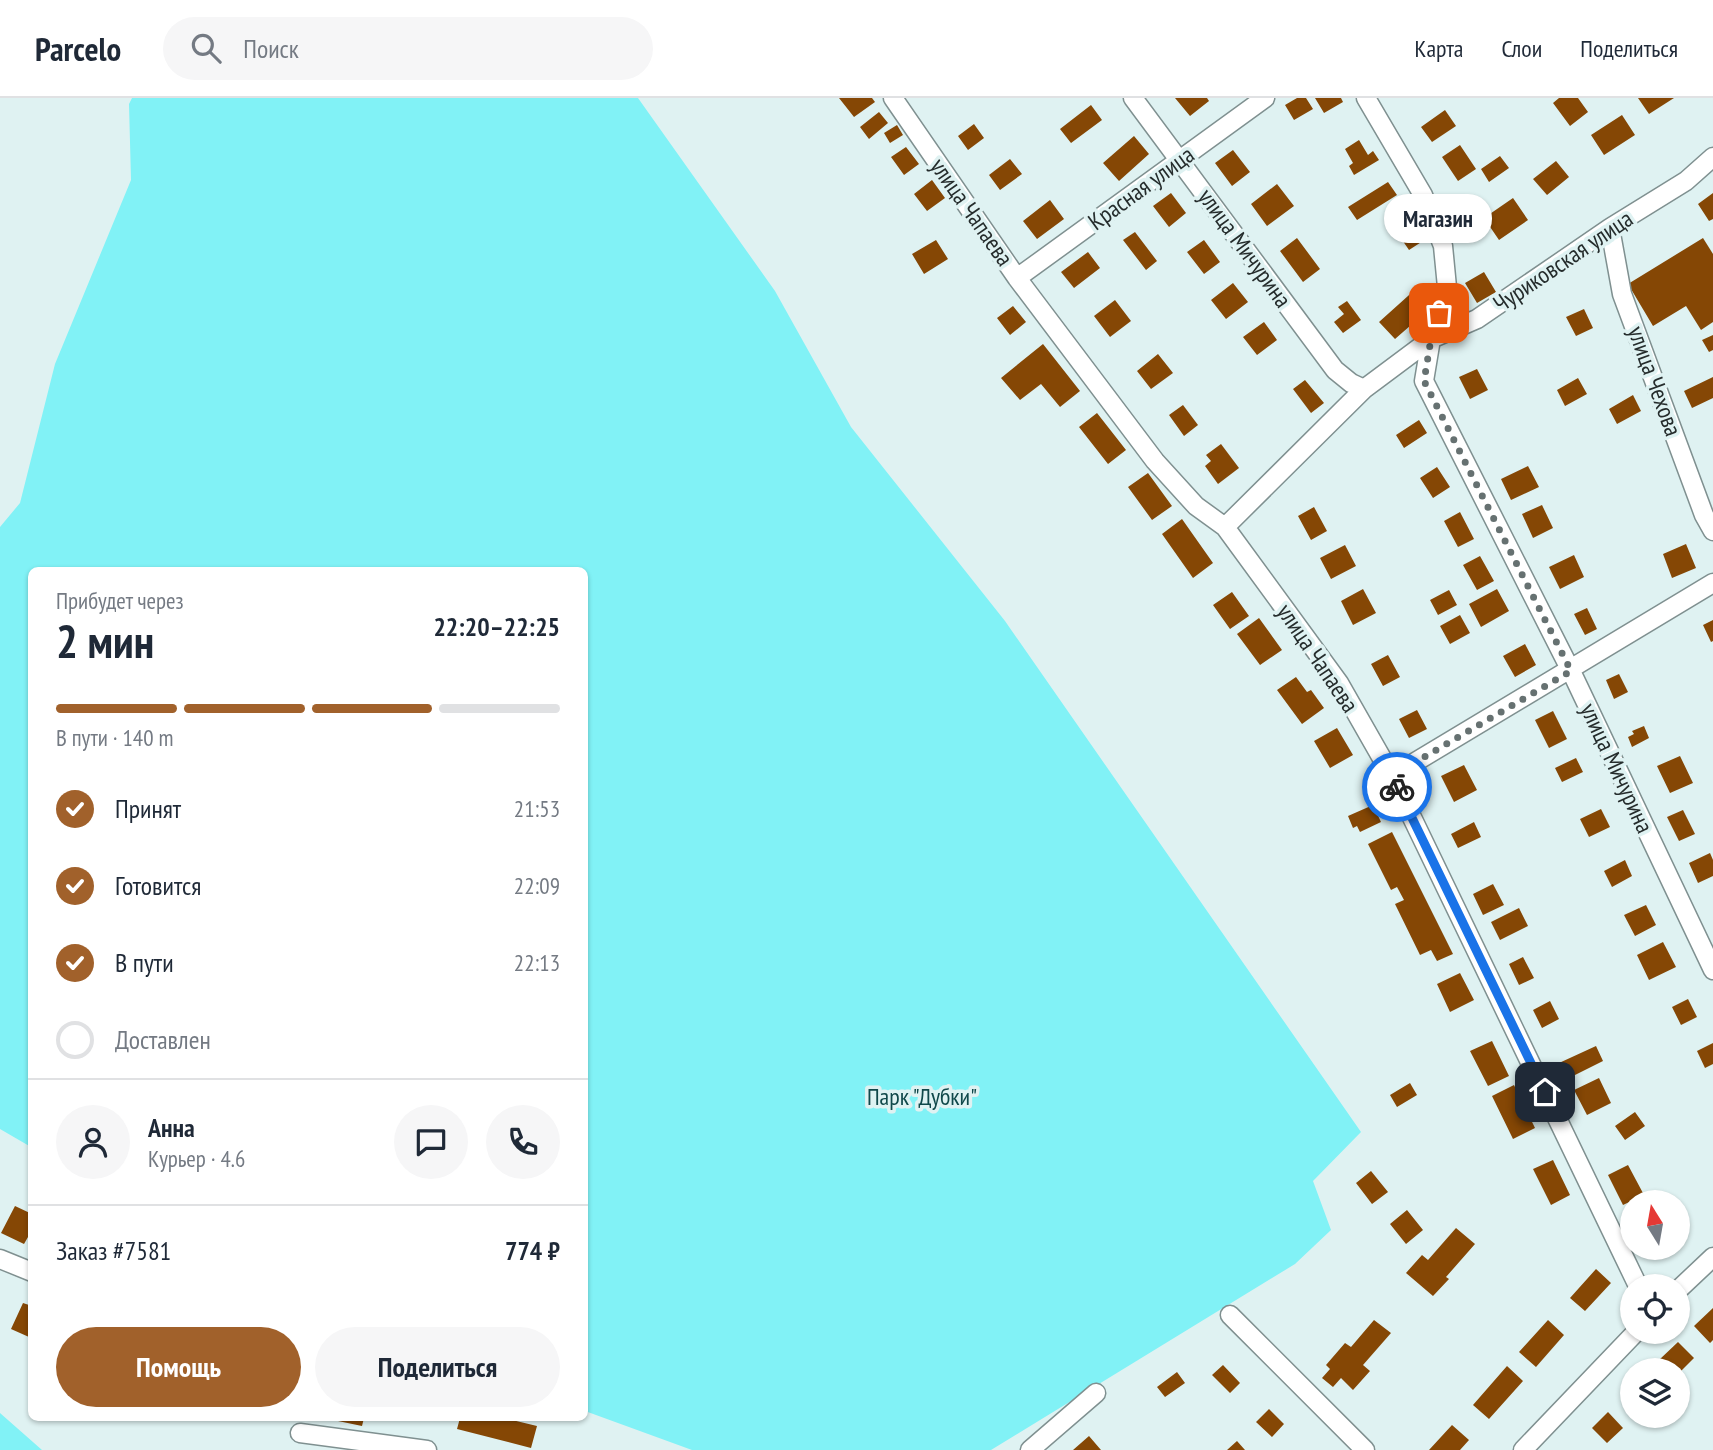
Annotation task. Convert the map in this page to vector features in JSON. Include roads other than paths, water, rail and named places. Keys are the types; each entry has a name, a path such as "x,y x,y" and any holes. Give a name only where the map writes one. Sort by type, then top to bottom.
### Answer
{"street":[{"name":"улица Чапаева","path":"893,98 1017,278 1155,461 1196,506 1225,527 1339,683 1392,776 1632,1274"},
{"name":"улица Мичурина","path":"1133,98 1335,370 1351,383 1364,389"},
{"name":"Красная улица","path":"1017,278 1265,98"},
{"name":"улица Мичурина","path":"1366,98 1423,195 1443,246 1447,287 1431,339 1424,381 1571,671 1713,970"},
{"name":"Чуриковская улица","path":"1225,527 1364,389 1431,339 1477,319 1610,228 1686,181 1713,157"},
{"name":"улица Чехова","path":"1610,228 1622,294 1704,515 1713,531"},
{"path":"1392,776 1571,671 1713,583"},
{"path":"1690,1279 1713,1257"},
{"path":"0,1259 28,1270"},
{"path":"1230,1315 1365,1450"},
{"path":"1523,1450 1625,1344"},
{"path":"1033,1449 1096,1393"},
{"path":"300,1433 427,1450"}],"place":[{"name":"Магазин","path":"1439,313"}],"park label":[{"name":"Парк \"Дубки\"","path":"922,1096"}]}
